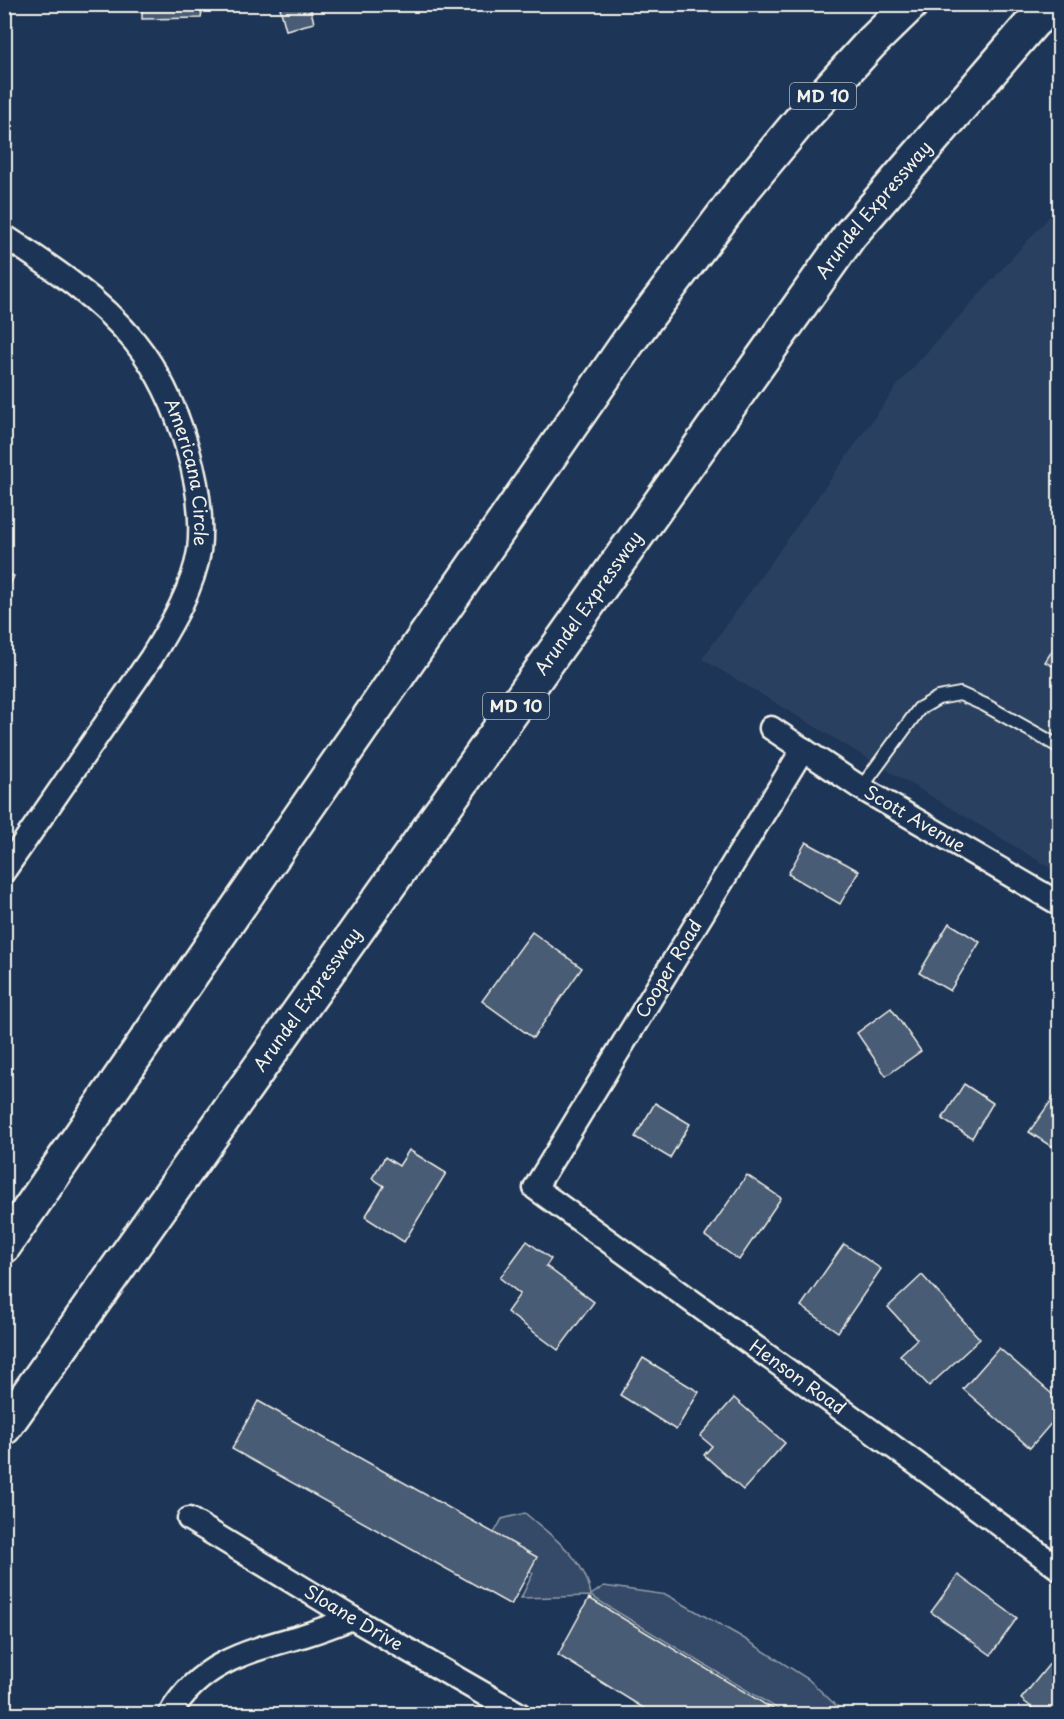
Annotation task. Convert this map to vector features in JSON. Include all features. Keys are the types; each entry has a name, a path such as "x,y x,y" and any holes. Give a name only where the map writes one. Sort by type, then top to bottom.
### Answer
{"highway":[{"name":"MD 10","path":"4,1246 636,332 741,192 792,131 870,44 911,4"},
{"name":"Arundel Expressway","path":"4,1428 850,234 1034,22 1054,4"}],"street":[{"name":"Americana Circle","path":"4,236 71,283 111,317 135,342 154,369 169,398 191,460 198,496 200,525 198,552 191,579 172,622 152,658 4,870"},
{"name":"Scott Avenue","path":"771,728 861,788 1059,904"},
{"name":"Cooper Road","path":"534,1188 803,749"},
{"name":"Henson Road","path":"534,1188 1059,1569"},
{"name":"Sloane Drive","path":"189,1519 352,1618 519,1714"},
{"path":"170,1714 181,1696 217,1666 254,1649 306,1635 352,1618"}],"lane":[{"path":"861,788 919,709 938,698 960,694 985,705 1059,747"}],"shaded area":[{"path":"1059,206 1059,873 702,659 899,383"},
{"path":"525,1513 556,1539 575,1559 588,1582 591,1595 604,1586 667,1595 740,1636 808,1679 845,1714 786,1714 591,1596 521,1598 533,1573 488,1544 502,1519"}],"building":[{"path":"142,4 225,4 225,10 202,11 201,18 142,19"},
{"path":"279,4 315,4 310,6 314,23 286,30"},
{"path":"4,571 14,576 4,598"},
{"path":"1060,638 1060,670 1045,662"},
{"path":"806,842 859,871 840,904 788,874"},
{"path":"949,923 980,942 950,991 919,973"},
{"path":"532,932 582,968 533,1038 482,1001"},
{"path":"891,1008 921,1051 886,1076 857,1033"},
{"path":"964,1084 993,1103 972,1138 942,1119"},
{"path":"1060,1088 1060,1136 1052,1147 1029,1132"},
{"path":"655,1103 690,1124 670,1158 635,1137"},
{"path":"409,1150 446,1173 404,1242 365,1217 384,1186 372,1178 385,1157 399,1166"},
{"path":"747,1175 781,1198 739,1260 705,1236"},
{"path":"527,1241 551,1259 546,1266 594,1302 558,1350 507,1312 520,1294 500,1278"},
{"path":"844,1244 881,1269 838,1332 801,1306"},
{"path":"922,1275 980,1339 929,1386 900,1355 917,1339 888,1307"},
{"path":"999,1348 1060,1401 1060,1413 1030,1448 963,1389"},
{"path":"643,1358 699,1392 676,1430 620,1395"},
{"path":"734,1398 785,1443 743,1490 704,1455 712,1446 700,1436"},
{"path":"258,1401 537,1557 511,1605 232,1449"},
{"path":"958,1575 1017,1618 991,1655 931,1612"},
{"path":"589,1598 781,1714 653,1714 558,1655"},
{"path":"1060,1651 1060,1714 1040,1714 1021,1699"}]}
